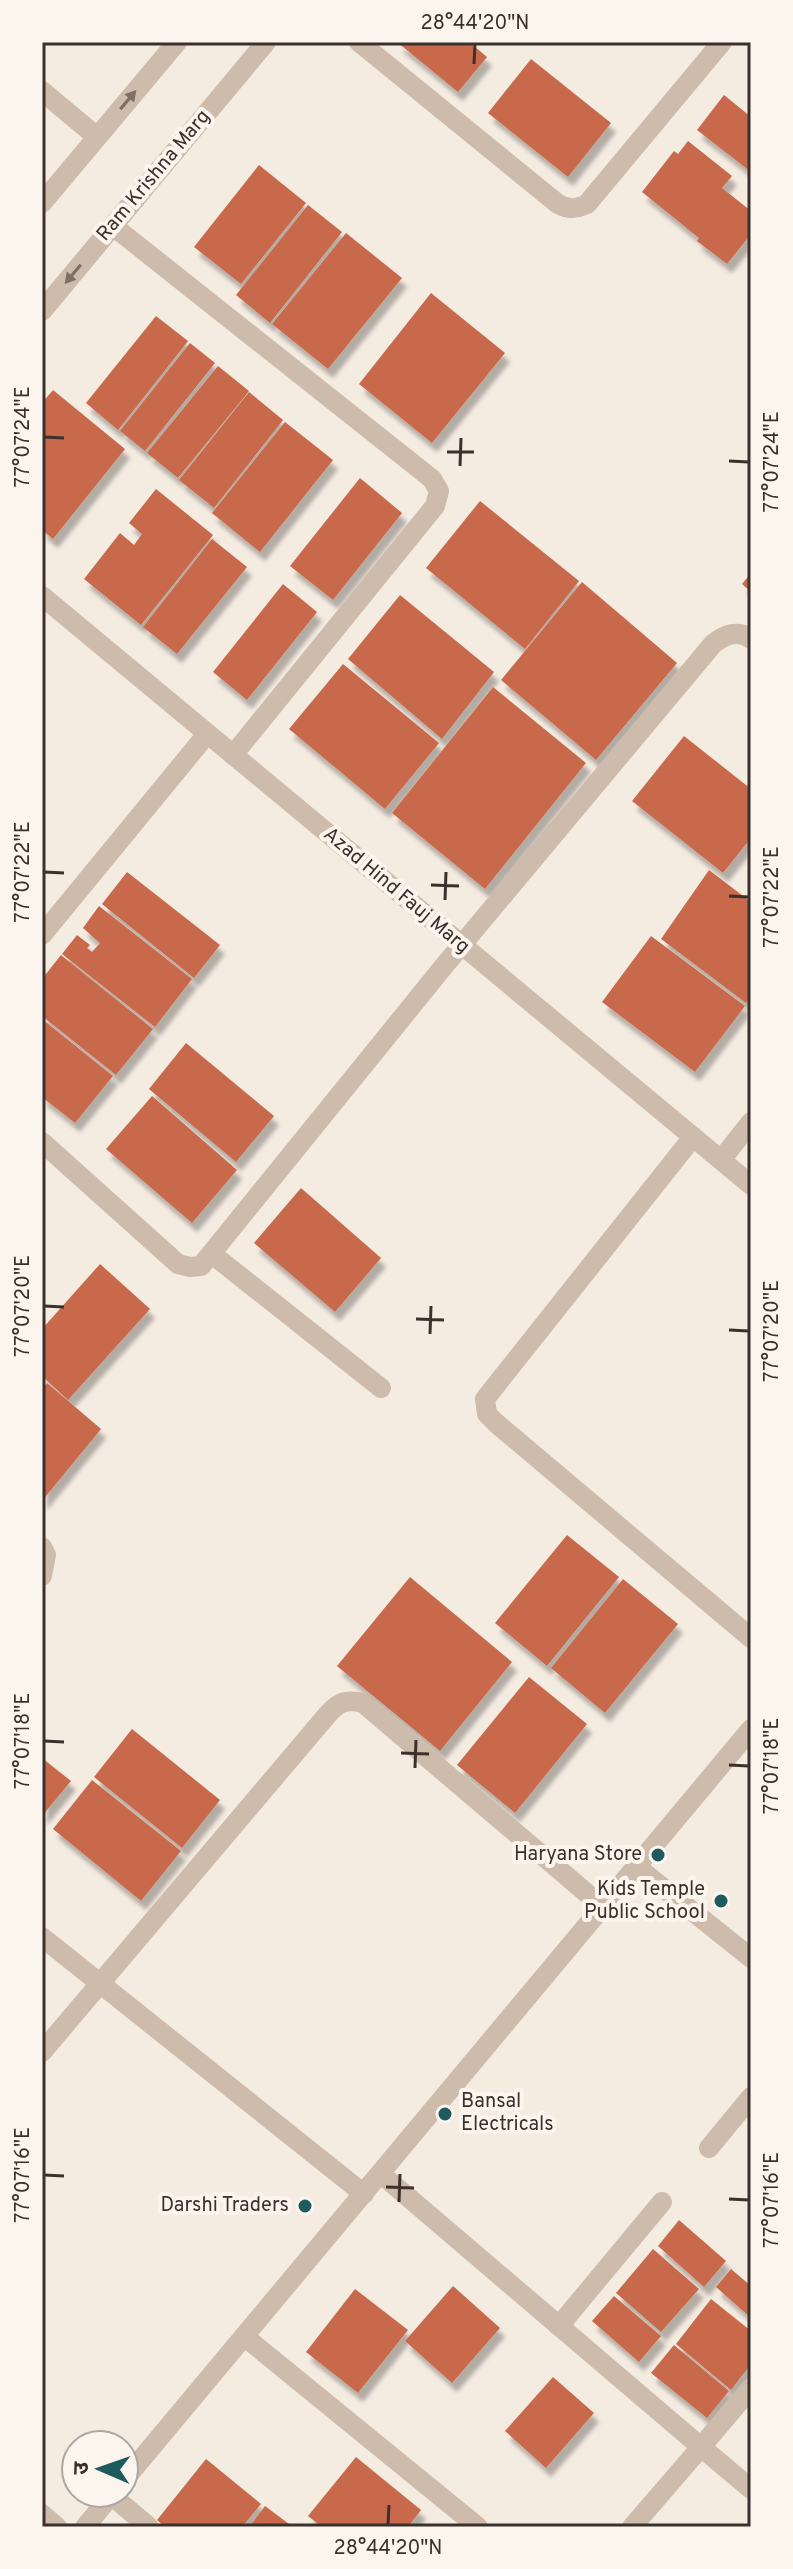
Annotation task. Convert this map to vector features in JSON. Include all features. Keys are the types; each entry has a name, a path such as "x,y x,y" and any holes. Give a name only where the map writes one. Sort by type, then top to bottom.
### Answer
{"street":[{"path":"42,203 177,42"},
{"name":"Ram Krishna Marg","path":"42,311 266,42"},
{"path":"359,42 566,208 587,204 722,42"},
{"path":"42,91 97,137"},
{"path":"113,226 432,479 439,491 435,506 233,755"},
{"name":"Azad Hind Fauj Marg","path":"42,596 751,1185"},
{"path":"42,1142 178,1264 201,1266 462,945 713,644 732,633 751,639"},
{"path":"42,935 207,734"},
{"path":"721,1160 751,1122"},
{"path":"693,1137 485,1399 487,1414 496,1423 751,1638"},
{"path":"212,1254 381,1388"},
{"path":"42,1547 46,1555 42,1576"},
{"path":"42,2052 328,1714 338,1704 348,1700 363,1703 603,1907"},
{"path":"140,2462 751,1729"},
{"path":"637,1867 751,1958"},
{"path":"42,1937 364,2194"},
{"path":"709,2148 751,2097"},
{"path":"381,2174 751,2489"},
{"path":"559,2326 662,2202"},
{"path":"245,2337 478,2527"},
{"path":"632,2527 751,2388"},
{"path":"85,2527 100,2509"},
{"path":"133,2509 149,2527"},
{"path":"42,2514 57,2527"}],"building":[{"path":"397,42 469,42 487,57 458,92"},
{"path":"531,59 611,123 568,177 488,113"},
{"path":"724,95 751,117 751,172 697,130"},
{"path":"688,141 732,176 722,188 751,211 751,234 727,264 642,192 674,151 678,154"},
{"path":"259,165 306,203 241,284 194,247"},
{"path":"308,205 342,232 270,323 236,295"},
{"path":"346,233 402,278 328,369 272,324"},
{"path":"431,293 505,353 432,443 359,384"},
{"path":"156,316 188,341 118,430 86,403"},
{"path":"190,343 215,363 145,451 120,431"},
{"path":"218,366 249,391 178,478 147,453"},
{"path":"53,390 125,449 53,539 42,530 42,403"},
{"path":"249,392 283,420 214,508 179,480"},
{"path":"285,422 333,460 260,552 212,513"},
{"path":"360,478 402,513 333,600 290,566"},
{"path":"156,489 213,535 141,625 84,579 120,533 134,545 142,534 129,523"},
{"path":"480,501 579,581 525,649 426,568"},
{"path":"212,539 247,567 177,654 143,627"},
{"path":"751,573 751,592 742,584"},
{"path":"582,582 677,663 596,760 501,680"},
{"path":"283,584 317,612 247,700 213,672"},
{"path":"400,595 494,672 442,739 348,659"},
{"path":"343,664 439,743 385,809 289,729"},
{"path":"493,687 586,763 485,889 392,813"},
{"path":"684,736 751,789 751,838 723,873 632,801"},
{"path":"709,870 751,902 751,997 746,1003 661,939"},
{"path":"127,872 220,945 194,978 102,904"},
{"path":"99,906 192,979 155,1027 62,954 77,935 90,945 87,948 92,952 100,943 83,928"},
{"path":"651,936 745,1006 695,1072 602,1002"},
{"path":"61,955 153,1029 116,1075 42,1016 42,979"},
{"path":"42,1019 113,1076 75,1123 42,1097"},
{"path":"186,1043 274,1116 236,1162 149,1089"},
{"path":"152,1096 237,1170 192,1223 106,1149"},
{"path":"301,1188 381,1258 335,1312 254,1243"},
{"path":"100,1264 150,1309 68,1400 42,1376 42,1329"},
{"path":"47,1383 101,1429 42,1501 42,1390"},
{"path":"567,1535 619,1577 547,1666 495,1623"},
{"path":"410,1577 512,1662 440,1751 337,1666"},
{"path":"623,1579 678,1624 605,1713 551,1668"},
{"path":"529,1677 587,1724 515,1813 457,1765"},
{"path":"132,1729 220,1800 182,1848 94,1777"},
{"path":"42,1758 71,1781 42,1816"},
{"path":"92,1780 181,1851 141,1901 53,1829"},
{"path":"679,2220 726,2261 704,2287 658,2246"},
{"path":"653,2249 699,2289 661,2332 616,2293"},
{"path":"731,2269 751,2286 751,2318 716,2287"},
{"path":"453,2286 500,2328 452,2383 405,2341"},
{"path":"355,2289 408,2330 358,2393 306,2352"},
{"path":"614,2296 661,2336 639,2362 592,2321"},
{"path":"711,2299 751,2331 751,2364 731,2390 676,2344"},
{"path":"674,2345 729,2391 707,2418 651,2373"},
{"path":"553,2377 594,2413 546,2468 505,2431"},
{"path":"356,2457 421,2510 408,2527 322,2527 308,2516"},
{"path":"206,2459 261,2504 242,2527 165,2527 157,2520"},
{"path":"265,2506 293,2527 249,2527"}],"place":[{"name":"Haryana Store","path":"658,1855"},
{"name":"Kids Temple Public School","path":"721,1901"},
{"name":"Bansal Electricals","path":"445,2114"},
{"name":"Darshi Traders","path":"305,2206"}]}
